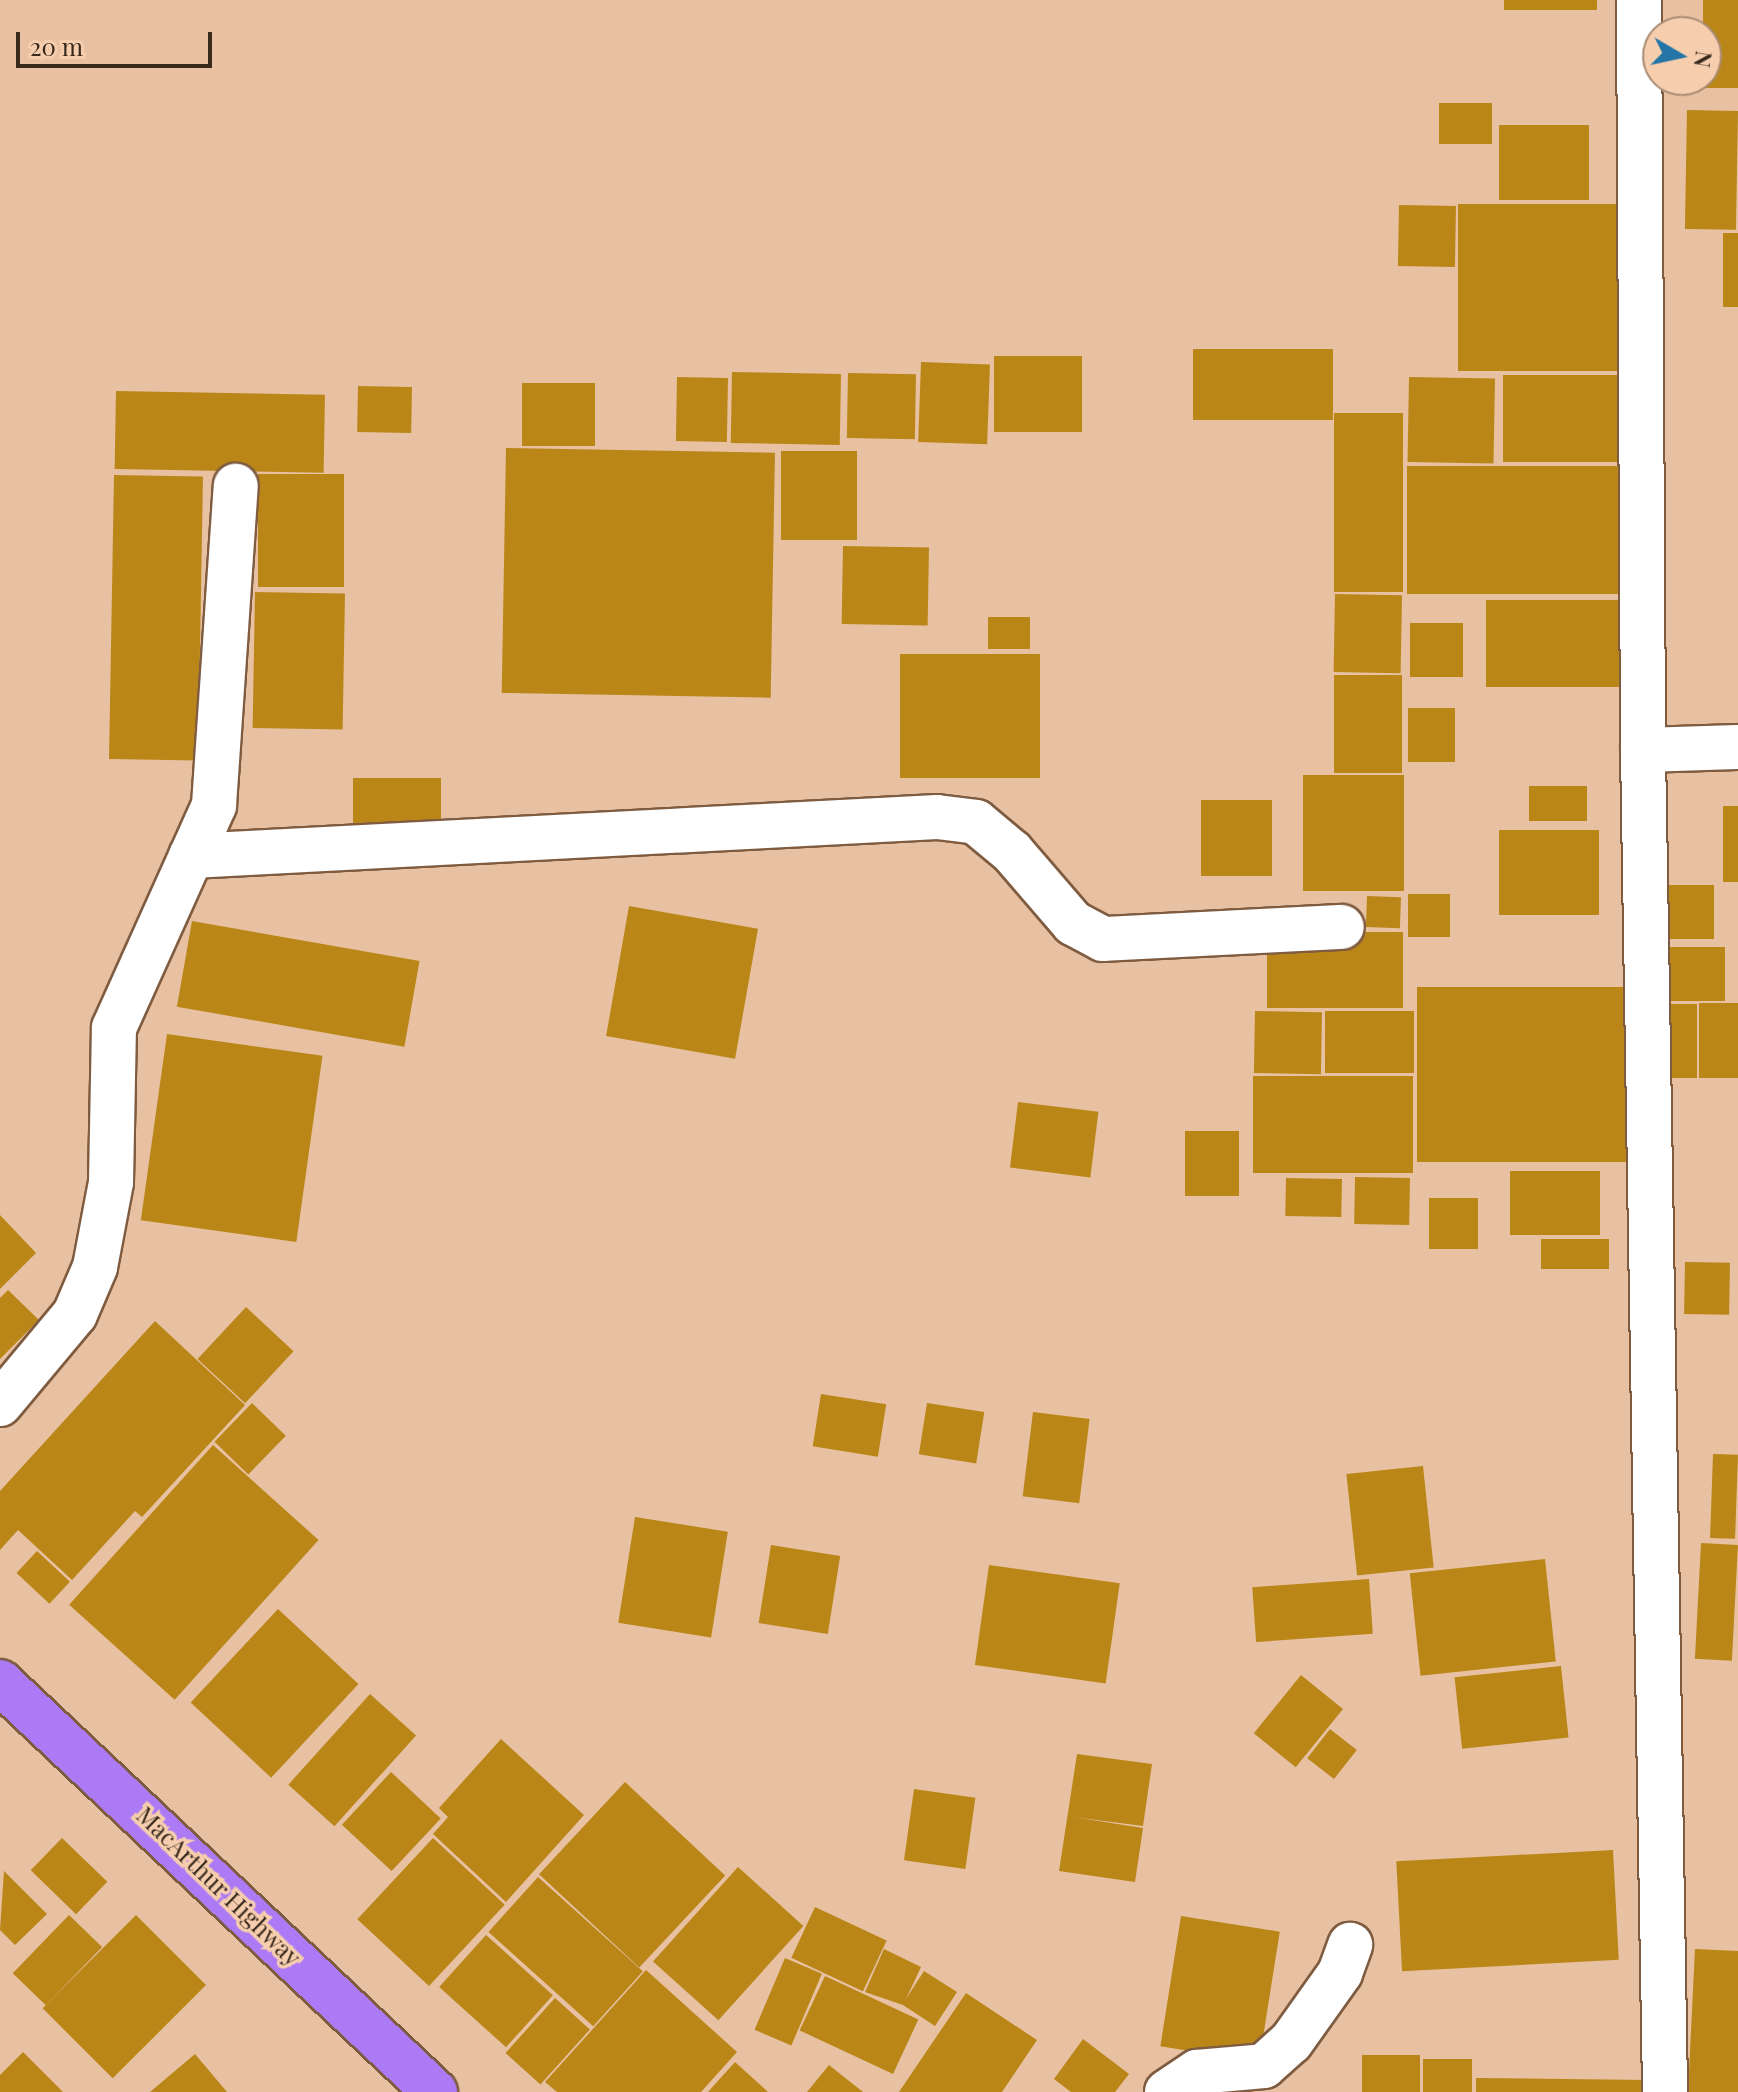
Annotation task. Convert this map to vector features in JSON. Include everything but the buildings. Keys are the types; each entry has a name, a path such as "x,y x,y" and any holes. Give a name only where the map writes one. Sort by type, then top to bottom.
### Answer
{"highway":[{"name":"MacArthur Highway","path":"0,1682 435,2092"}],"street":[{"path":"1639,0 1643,750 1665,2092"},
{"path":"0,1404 75,1314 95,1267 111,1182 114,1028 214,805 236,486"},
{"path":"1643,750 1738,747"},
{"path":"191,856 937,817 976,822 1012,852 1073,923 1103,939 1342,927"},
{"path":"1167,2092 1197,2072 1264,2066 1291,2042 1316,2008 1340,1973 1350,1945"}]}
